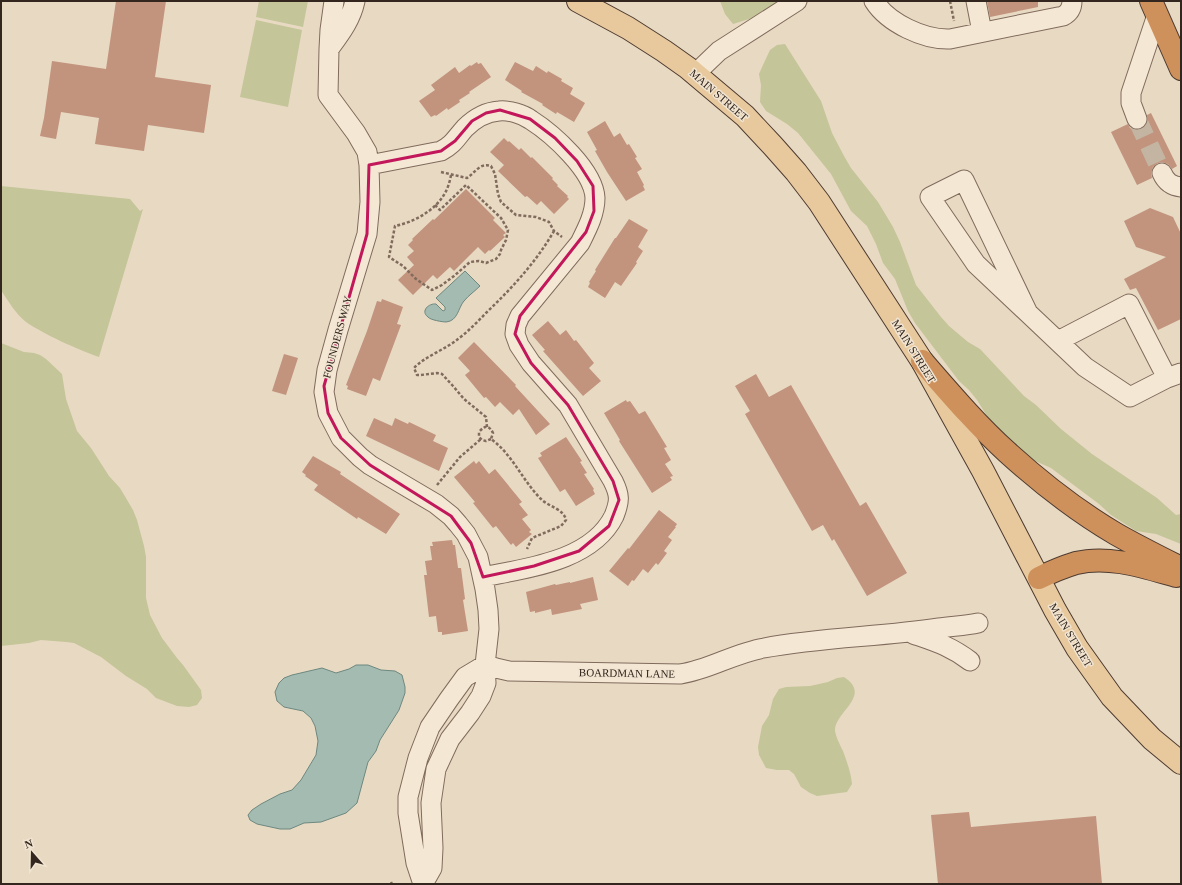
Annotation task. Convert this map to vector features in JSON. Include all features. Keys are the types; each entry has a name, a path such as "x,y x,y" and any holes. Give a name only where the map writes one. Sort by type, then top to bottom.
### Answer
{"highway":[{"path":"1154,8 1181,69"},
{"path":"922,361 981,426 1029,472 1115,534 1181,568"},
{"path":"1039,578 1068,565 1103,560 1123,563 1181,577"}],"main road":[{"name":"MAIN STREET","path":"578,1 628,28 664,51 695,74 745,116 796,172 819,202 922,361 983,471 1055,610 1078,648 1112,697 1152,739 1181,763"}],"street":[{"name":"FOUNDERS WAY","path":"334,1 330,30 328,95 367,152 369,165 370,202 367,234 327,370 324,386 328,413 341,438 370,466 436,504 451,516 466,534 478,557 486,596 489,629 485,665 486,683 481,696 470,713 450,738 436,769 431,803 433,848 432,868 423,884"},
{"path":"329,49 345,26 353,11 355,1"},
{"path":"695,74 718,51 797,1"},
{"path":"874,1 899,24 914,32 934,38 950,39 1063,16 1070,10 1072,1"},
{"path":"976,1 982,32"},
{"path":"1137,120 1131,103 1131,93 1154,8"},
{"path":"369,165 441,151 455,141 472,121 486,114 500,110 517,113 530,119 555,138 577,161 593,186 595,197 594,211 586,232 580,243 520,316 516,325 515,334 519,345 525,354 568,405 614,481 620,500 609,526 591,543 579,551 562,558 534,566 483,577"},
{"path":"1162,173 1170,184 1181,187"},
{"path":"1028,314 964,180 930,197 976,264 1028,314 1085,367 1130,397 1174,375 1129,304 1058,341"},
{"name":"BOARDMAN LANE","path":"485,665 509,671 680,674 697,670 743,653 763,648 978,623"},
{"name":"BOARDMAN LANE","path":"908,632 942,644 961,654 970,661"},
{"name":"FOUNDERS WAY","path":"423,884 416,863 408,813 408,797 418,758 430,727 449,699 465,677 485,665"}],"path":[{"path":"950,1 955,24"},
{"path":"441,172 467,178 483,165 491,166 495,174 498,194 501,202 516,215 536,217 549,222 554,232 576,248"},
{"path":"435,205 440,210 466,185 501,218 508,230 506,240 500,254 496,259 486,263 480,261 470,262 442,285 432,290 389,257 395,226 410,222 424,214 435,205 445,194 452,175"},
{"path":"487,427 482,428 479,432 479,437 486,442 491,439 493,433 490,428 487,427 486,417 464,400 442,374 437,373 421,375 417,374 414,368 461,337 504,296 533,264 554,232"},
{"path":"426,498 460,457 481,439"},
{"path":"491,439 500,445 510,457 537,496 544,503 561,511 566,520 561,526 532,538 525,552"}],"highlighted area":[{"path":"500,110 530,119 555,138 577,161 593,186 594,211 586,232 520,316 515,334 531,363 568,405 613,481 619,500 609,526 579,551 534,566 483,577 471,543 451,516 370,465 341,438 328,413 324,386 367,234 369,165 441,151 455,141 472,121 486,113"}],"green space":[{"path":"259,1 308,1 303,27 256,17"},
{"path":"720,1 779,1 778,6 768,8 760,15 733,24 725,14"},
{"path":"256,20 302,30 288,107 240,97"},
{"path":"785,44 821,101 832,133 851,168 878,202 893,227 916,285 941,317 968,342 980,349 1024,396 1036,405 1061,429 1092,454 1157,498 1176,515 1181,514 1181,544 1156,534 1136,531 1111,515 1099,504 1051,468 1033,460 1010,443 987,416 969,390 959,381 915,323 908,311 895,279 883,263 867,226 851,211 831,174 798,133 766,111 760,102 761,85 759,74 770,50 777,45"},
{"path":"1,186 130,199 140,211 143,209 99,357 42,332 26,322 9,303 1,290"},
{"path":"1,343 24,352 40,355 62,374 66,399 77,431 91,448 109,476 120,488 133,510 146,557 146,598 150,615 162,638 201,690 202,698 197,705 189,707 177,706 156,698 147,689 126,676 101,657 74,643 41,640 1,646"},
{"path":"844,677 852,684 855,691 854,697 836,724 835,731 847,763 852,784 847,792 817,796 801,787 794,774 789,770 766,768 759,755 758,747 762,726 769,715 773,699 779,689 786,687 810,686"}],"shaded area":[{"path":"465,271 480,286 464,301 455,317 450,321 437,321 429,318 425,312 426,308 436,304 443,311 445,310 445,307 436,298"},
{"path":"356,665 368,665 381,670 395,671 402,675 405,687 405,693 399,710 380,740 376,751 368,762 357,803 346,813 321,822 304,823 290,829 280,829 257,824 250,820 248,815 252,810 280,794 292,790 301,780 316,755 318,741 315,726 311,718 303,711 284,707 277,701 275,692 279,683 284,678 292,675 322,668 336,673"}],"building":[{"path":"116,1 166,1 155,77 211,85 204,133 148,125 144,151 95,144 99,118 61,112 56,139 40,136 52,61 106,69"},
{"path":"987,1 1038,1 1038,7 990,17"},
{"path":"477,62 478,64 481,63 491,77 469,92 470,93 459,100 460,102 448,110 447,108 436,116 431,117 419,101 435,90 431,85 455,67 459,73"},
{"path":"515,62 533,71 536,66 547,73 548,71 562,79 561,81 573,88 570,94 585,103 574,122 557,112 556,114 505,80"},
{"path":"1151,113 1177,166 1172,169 1168,164 1162,162 1158,163 1153,167 1151,173 1152,178 1137,185 1111,132 1128,124 1130,128 1135,130 1141,129 1148,121 1147,115"},
{"path":"605,121 614,137 620,133 627,145 629,144 642,169 637,172 645,190 626,201 595,151 597,150 587,132"},
{"path":"504,138 519,150 521,148 531,158 532,157 553,178 552,179 558,185 557,186 568,196 567,197 569,199 554,214 541,201 537,205 527,196 525,197 498,171 504,165 490,152"},
{"path":"466,189 495,218 493,220 506,233 503,235 505,237 485,254 478,247 454,271 450,267 437,279 433,275 413,295 398,280 414,265 407,257 414,251 408,245 413,240 412,239"},
{"path":"1150,208 1173,217 1181,234 1181,319 1158,330 1136,288 1130,290 1124,279 1166,257 1136,247 1124,221"},
{"path":"629,219 648,230 638,247 643,251 636,262 637,263 621,286 615,282 605,298 588,287 589,282 615,238"},
{"path":"382,299 403,307 397,324 401,325 380,381 373,378 366,396 347,389 348,386 346,385 377,301 381,302"},
{"path":"548,321 560,335 566,330 594,363 589,368 601,381 583,396 543,351 545,350 532,335"},
{"path":"474,342 516,385 515,386 550,424 536,435 519,409 513,415 500,402 495,407 486,397 484,398 465,375 470,371 458,358"},
{"path":"284,354 298,358 286,395 272,391"},
{"path":"756,374 769,397 791,385 860,506 866,502 907,573 867,596 834,539 832,541 823,525 812,531 745,414 750,411 735,386"},
{"path":"626,400 627,402 630,401 639,414 645,411 667,447 664,448 671,460 665,464 673,476 670,477 672,480 652,493 619,441 620,440 604,413"},
{"path":"374,418 392,426 395,418 408,424 409,422 436,435 433,441 448,448 439,471 366,436"},
{"path":"566,437 582,461 580,462 587,473 584,474 594,489 595,494 576,506 565,489 560,492 538,458 542,456 540,453"},
{"path":"313,456 341,472 340,474 400,514 386,534 358,517 357,519 314,490 318,485 305,476 306,475 302,472"},
{"path":"474,461 476,464 479,461 489,474 495,469 522,502 519,504 528,515 522,519 531,530 529,532 532,534 516,547 513,543 511,545 496,526 493,528 473,503 475,502 454,477"},
{"path":"659,510 677,524 668,537 672,540 664,551 667,553 658,565 656,563 648,573 643,569 628,586 609,571 628,548 629,549"},
{"path":"452,540 453,545 455,545 458,568 461,568 465,599 463,600 468,631 442,635 442,632 438,632 436,616 429,617 424,575 427,575 425,561 432,560 430,546 433,546 432,542"},
{"path":"593,577 598,600 580,604 582,609 552,615 551,609 535,613 535,611 530,612 526,592 555,584 570,583"},
{"path":"969,812 971,827 1096,816 1102,884 938,884 931,815"}],"tunnel":[{"path":"1137,119 1162,173"}]}
